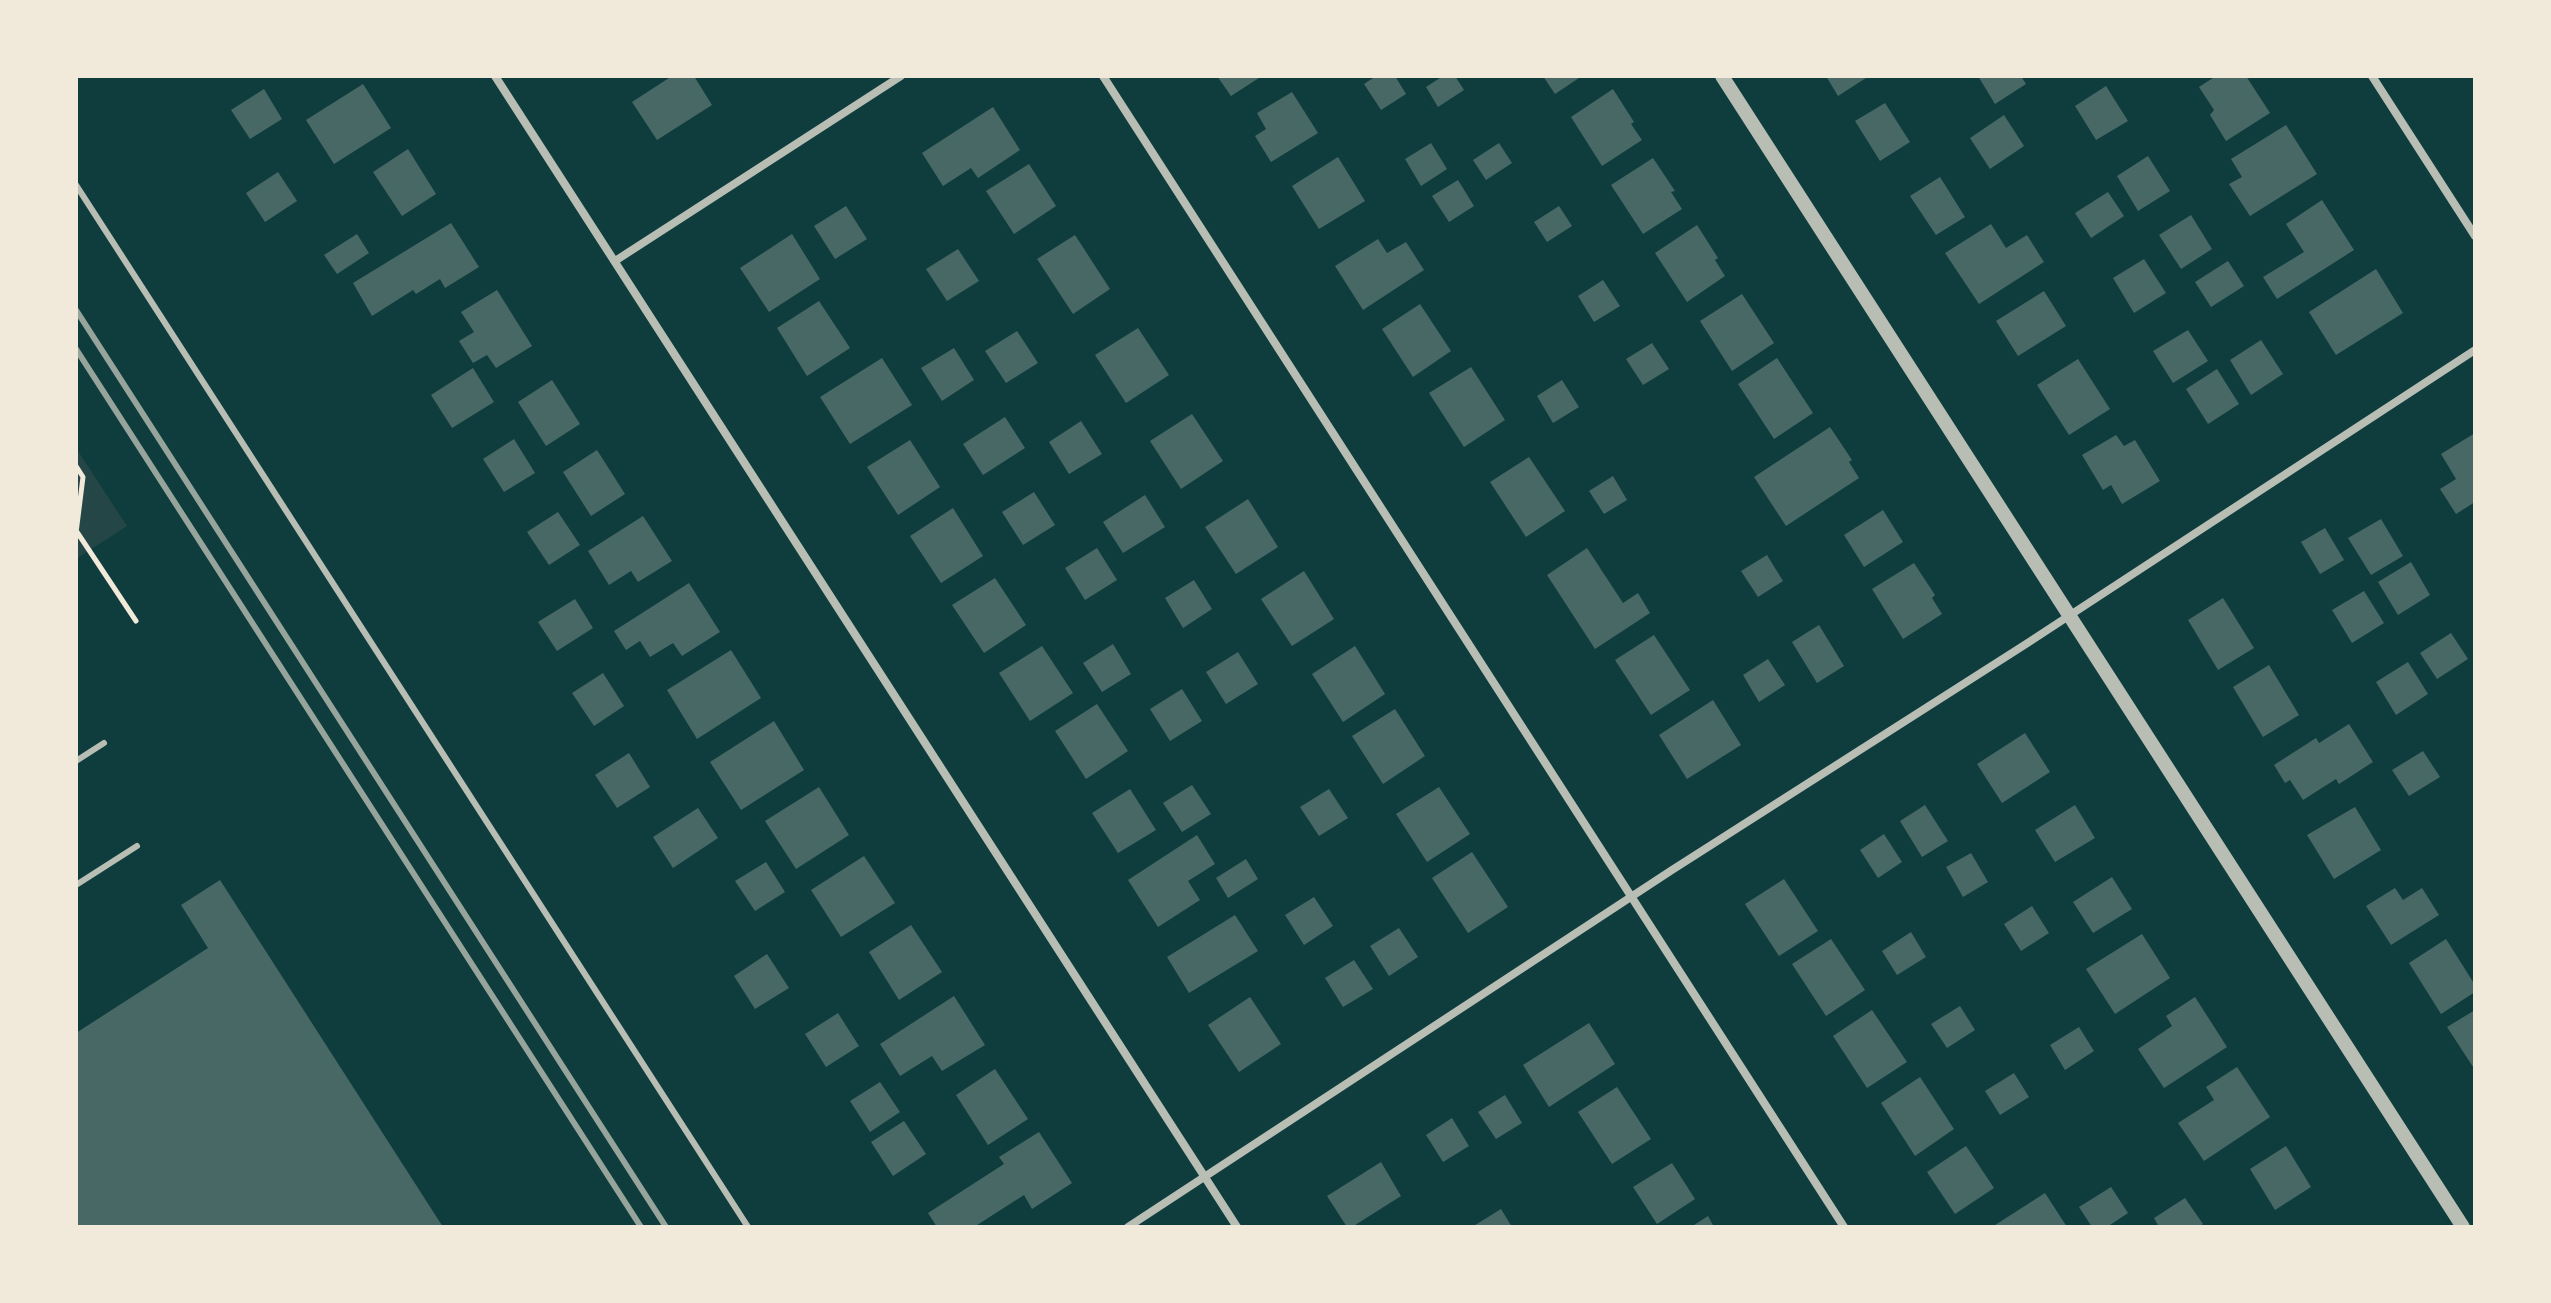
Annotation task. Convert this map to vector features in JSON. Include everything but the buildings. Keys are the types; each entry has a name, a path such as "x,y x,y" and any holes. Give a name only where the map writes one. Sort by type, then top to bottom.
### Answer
{"street":[{"path":"495,76 1237,1227"},
{"path":"615,261 901,76"},
{"path":"1103,76 1844,1227"},
{"path":"1722,76 2463,1227"},
{"path":"2372,76 2475,236"},
{"path":"1128,1227 2475,350"}],"lane":[{"path":"76,185 748,1227"},
{"path":"76,761 104,743"},
{"path":"76,885 137,846"}],"path":[{"path":"76,466 83,477 76,533 136,621"}],"shaded area":[{"path":"76,448 127,526 76,559"}],"railway":[{"path":"76,310 666,1227"},
{"path":"76,349 641,1227"}]}
